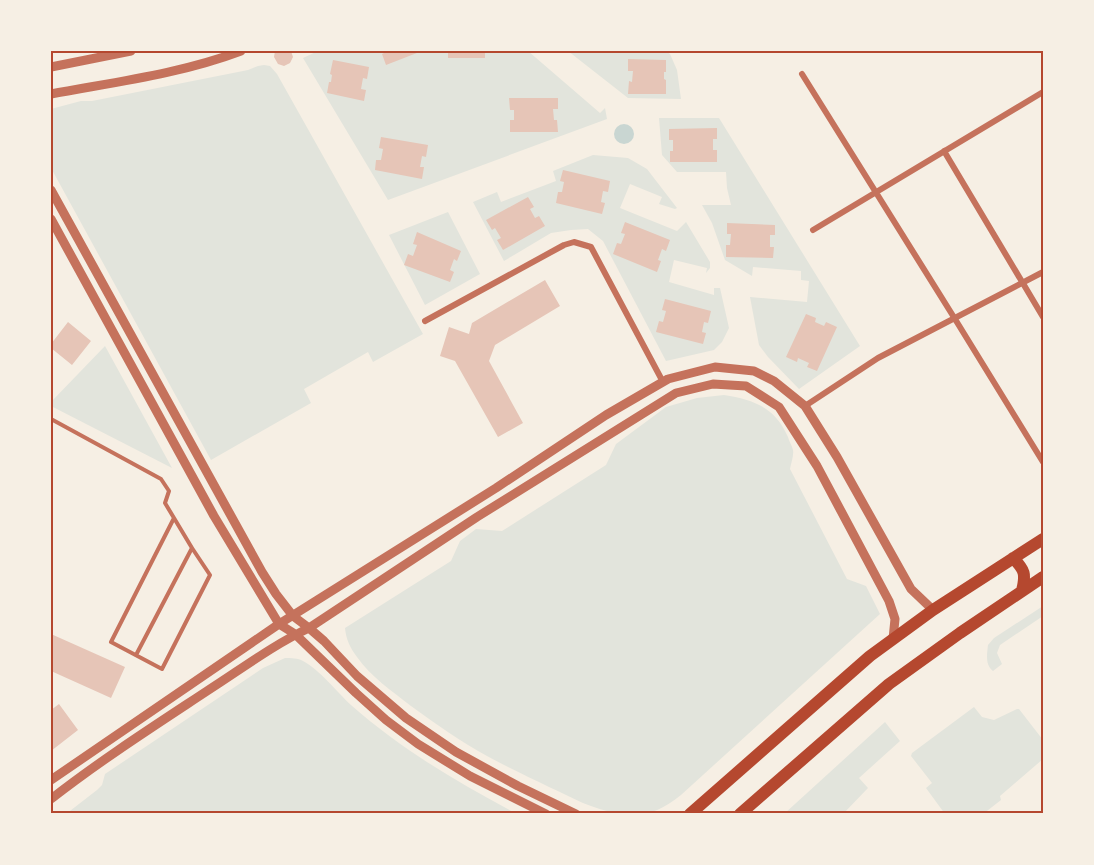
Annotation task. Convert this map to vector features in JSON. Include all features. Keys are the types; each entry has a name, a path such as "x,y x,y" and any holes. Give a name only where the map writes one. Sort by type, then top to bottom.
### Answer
{"main road":[{"path":"690,814 870,656 933,610 1043,538"},
{"path":"1013,558 1021,565 1024,572 1022,591"},
{"path":"740,814 888,684 1043,577"}],"street":[{"path":"51,68 131,51"},
{"path":"51,94 178,70 241,51"},
{"path":"802,74 1043,462"},
{"path":"813,230 1043,92"},
{"path":"944,151 1043,317"},
{"path":"51,190 262,572 293,616 309,627 357,676 406,718 456,752 576,814"},
{"path":"51,219 214,516 279,624 295,634 386,720 418,744 470,776 546,814"},
{"path":"425,321 564,245 574,242 591,247 663,382"},
{"path":"805,406 878,358 1043,272"},
{"path":"51,780 279,624 606,415 673,377 715,367 754,371 774,381 805,406 837,457 911,590 933,610"},
{"path":"51,799 88,770 477,517 676,393 713,384 746,386 779,407 818,466 889,602 894,619 893,639"}],"lane":[{"path":"51,419 161,479 169,491 165,503 210,575 162,669 111,642 174,518"},
{"path":"136,655 192,548"}],"shaded area":[{"path":"318,51 528,51 600,113 605,108 607,119 388,200 303,58"},
{"path":"568,51 666,51 670,54 677,70 681,99 628,98"},
{"path":"264,65 270,66 277,74 423,334 373,362 368,352 304,389 311,403 211,460 51,168 51,109"},
{"path":"659,118 719,118 860,346 799,389 759,345 750,297 807,302 809,281 801,280 801,271 753,267 752,276 725,260 712,223 702,205 731,205 726,172 677,172 662,155"},
{"path":"624,124 631,127 634,134 631,141 624,144 617,141 614,134 617,127"},
{"path":"593,155 628,158 647,169 677,208 659,204 662,197 630,184 620,208 677,231 686,222 710,262 710,268 706,273 707,268 674,260 669,282 714,295 714,288 720,288 729,328 722,342 714,350 666,361 603,241 588,229 551,233 504,261 473,202 497,192 501,202 556,181 553,171"},
{"path":"448,212 480,274 425,305 389,235"},
{"path":"105,346 172,468 51,406 51,402"},
{"path":"724,395 745,399 762,407 777,418 793,450 790,469 847,579 866,586 880,614 673,801 652,812 628,814 591,806 574,799 468,745 382,683 350,647 345,628 451,561 460,541 476,529 502,531 606,465 616,444 666,407 697,398"},
{"path":"1043,606 1043,616 1000,645 997,653 1002,664 993,671 990,669 987,656 988,645 994,638"},
{"path":"285,658 299,659 309,665 351,705 390,737 452,777 517,814 66,814 102,785 105,774 263,668"},
{"path":"974,707 982,717 994,720 1019,709 1043,740 1043,759 1000,796 1001,800 983,814 945,814 926,788 932,783 911,756"},
{"path":"885,722 900,741 859,778 868,788 843,814 784,814"}],"building":[{"path":"275,51 291,51 293,57 290,63 284,66 278,64 274,57"},
{"path":"383,51 422,51 386,65"},
{"path":"448,51 485,51 485,58 448,58"},
{"path":"628,59 666,60 664,79 666,80 666,94 628,94 633,71 628,71"},
{"path":"333,60 369,67 367,79 363,78 361,89 366,90 364,101 327,93 329,82 331,82"},
{"path":"509,98 558,98 558,109 553,109 558,132 510,132 510,120 514,120 514,110 510,110"},
{"path":"717,128 717,139 713,139 713,150 717,150 717,162 670,162 673,140 669,140 669,129"},
{"path":"381,137 428,145 426,157 422,156 420,167 424,167 422,179 375,170 376,160 381,160 383,149 379,148"},
{"path":"563,170 610,181 608,192 603,191 601,202 605,203 602,214 556,203 558,192 562,192 564,182 560,181"},
{"path":"528,197 534,207 530,209 535,218 539,216 545,226 503,250 497,240 501,238 486,220"},
{"path":"625,222 670,240 666,251 662,249 657,272 613,254 617,243 621,244 625,234 621,233"},
{"path":"727,223 775,225 775,235 770,235 770,247 774,247 773,258 726,257 726,245 730,245 731,234 727,234"},
{"path":"417,232 461,251 457,261 454,259 450,270 454,272 450,282 404,265 408,254 413,256 417,245 413,244"},
{"path":"545,280 560,306 495,345 489,361 523,423 498,437 455,361 440,356 449,327 469,334 472,323"},
{"path":"665,299 711,311 708,323 704,322 702,332 706,333 703,344 656,332 659,321 663,322 666,311 662,310"},
{"path":"806,314 816,318 815,322 824,326 826,322 837,327 817,371 807,367 809,363 798,358 797,362 786,357"},
{"path":"68,322 91,341 72,365 51,348 51,344"},
{"path":"51,634 125,667 111,698 51,671"},
{"path":"59,704 78,730 51,751 51,710"}]}
